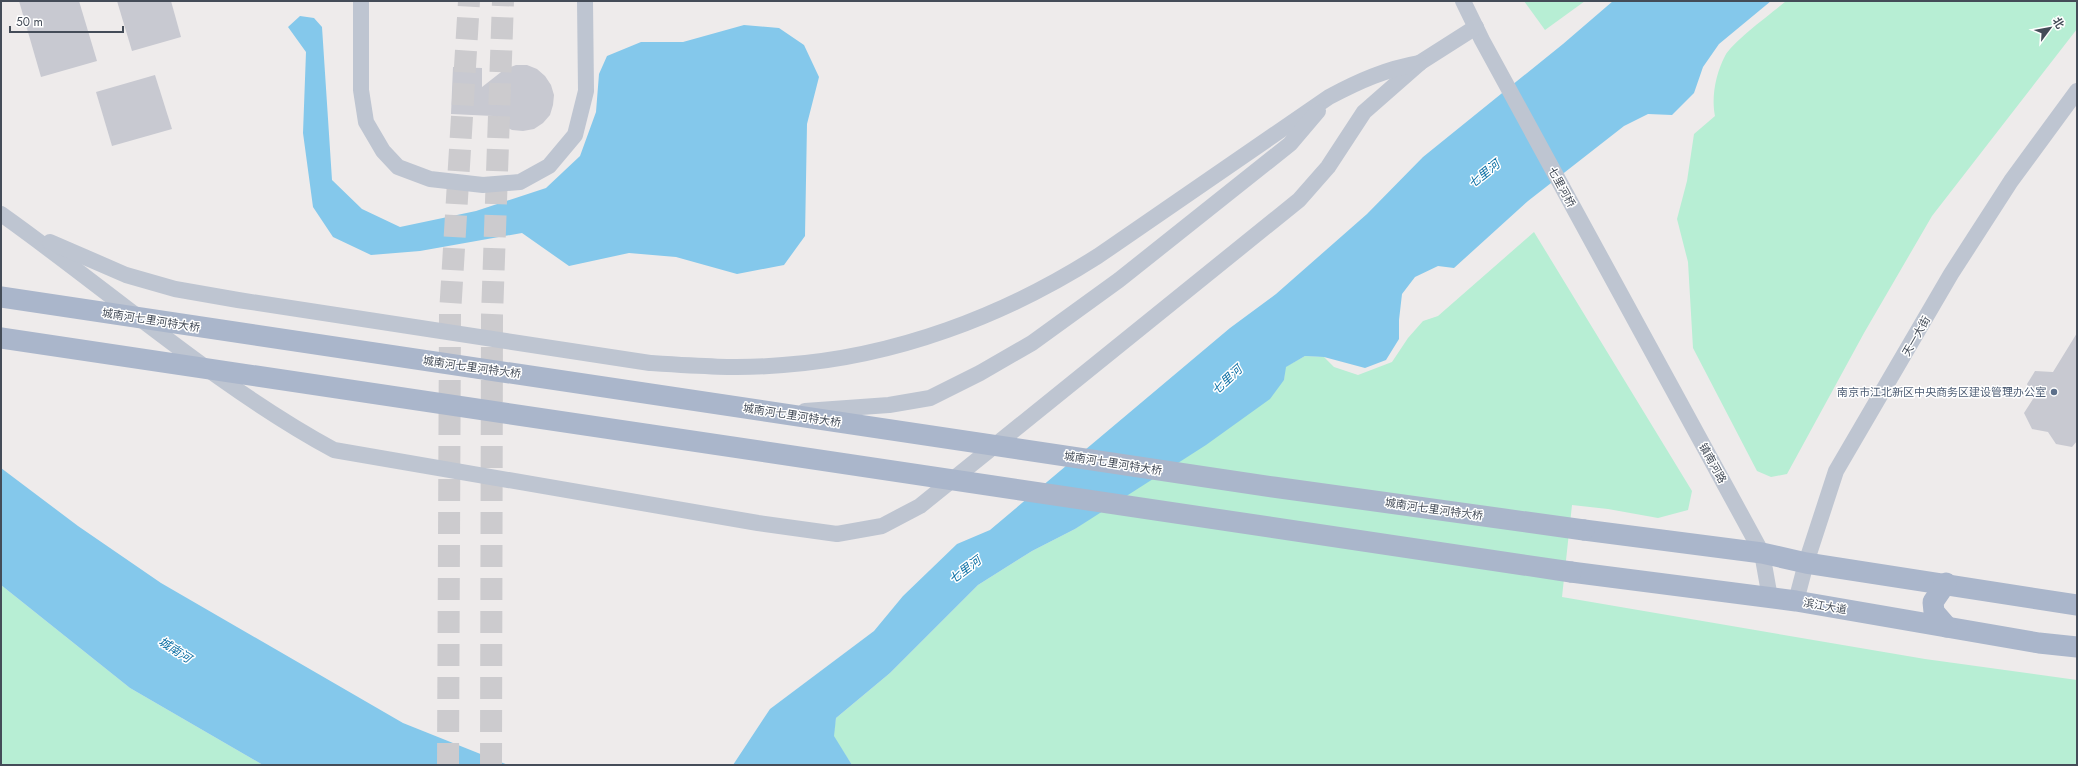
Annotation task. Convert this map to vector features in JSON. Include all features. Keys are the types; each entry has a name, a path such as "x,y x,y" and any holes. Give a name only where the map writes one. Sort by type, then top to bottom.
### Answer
{"main road":[{"name":"城南河七里河特大桥","path":"1,297 1273,487 1762,553"},
{"name":"滨江大道","path":"1,338 1571,572 1796,601 1947,627 2077,647"},
{"path":"1762,553 1806,563 1946,583 2077,605"},
{"path":"1946,583 1933,602 1934,612 1947,627"}],"street":[{"path":"361,1 361,90 366,122 383,151 398,167 430,179 483,185 520,182 549,166 575,135 586,91 585,1"},
{"path":"23,230 126,275 175,289 366,321 650,363 712,368 784,365 851,355 916,340 962,326 1013,304 1060,280 1098,256 1329,97 1352,85 1393,68 1421,62 1479,34 1463,1"},
{"name":"七里河桥","path":"1479,34 1642,334"},
{"path":"1,214 246,397 300,432 334,450 758,523 837,534 882,526 920,506 1060,394 1299,200 1328,167 1364,112 1421,62"},
{"name":"天一大街","path":"1796,601 1806,563 1836,471 1951,274 2011,181 2077,90"},
{"path":"782,413 889,405 930,398 980,374 1032,343 1119,280 1290,144 1329,97"},
{"name":"镇南河路","path":"1642,334 1762,553 1770,598"}],"green space":[{"path":"1524,1 1585,1 1545,30"},
{"path":"1786,1 2077,1 2077,29 1932,216 1864,333 1787,474 1771,477 1757,471 1693,348 1688,262 1677,219 1687,181 1694,134 1715,116 1715,85 1725,56 1736,43"},
{"path":"1534,232 1692,491 1688,510 1658,518 1608,509 1572,505 1562,597 1925,659 2077,680 2077,765 852,765 833,736 836,718 890,673 978,585 1032,551 1075,529 1284,380 1285,367 1305,356 1324,357 1334,367 1358,375 1392,362 1408,338 1423,321 1438,316"},
{"path":"1,585 130,688 263,765 1,765"}],"water":[{"name":"七里河","path":"1613,1 1771,1 1719,44 1703,67 1694,93 1672,115 1648,114 1624,126 1528,201 1454,268 1438,266 1415,277 1402,294 1399,320 1399,339 1386,360 1365,368 1324,357 1305,356 1286,367 1284,380 1270,399 1206,445 1075,529 1032,551 978,585 890,673 836,718 834,736 852,765 733,765 770,709 874,631 903,596 957,544 990,530 1230,328 1276,294 1367,214 1423,157 1563,44"},
{"path":"300,16 314,18 322,27 332,180 362,209 400,227 476,211 546,188 580,156 596,112 599,74 607,56 641,42 683,42 744,25 779,28 804,45 819,77 807,124 805,236 784,265 737,274 676,257 629,253 569,266 522,233 420,251 371,255 333,237 313,207 303,133 306,52 288,27"},
{"name":"城南河","path":"1,468 78,526 161,583 403,723 508,765 263,765 130,688 1,585"}],"building":[{"path":"19,1 79,1 97,61 41,77"},
{"path":"117,1 171,1 181,37 132,51"},
{"path":"516,65 527,65 537,69 545,76 551,85 554,95 553,105 550,115 543,123 534,129 523,131 512,130 502,125 493,116 451,114 453,67 482,68 482,87 505,69"},
{"path":"155,75 172,129 112,146 96,92"},
{"name":"南京市江北新区中央商务区建设管理办公室","path":"2077,333 2077,441 2072,447 2056,444 2048,432 2032,429 2024,413 2033,399 2027,384 2035,371 2053,372"}],"tunnel":[{"path":"448,765 450,314 469,1"},
{"path":"491,765 492,316 503,1"}],"place":[{"name":"南京市江北新区中央商务区建设管理办公室","path":"2054,392"}]}
